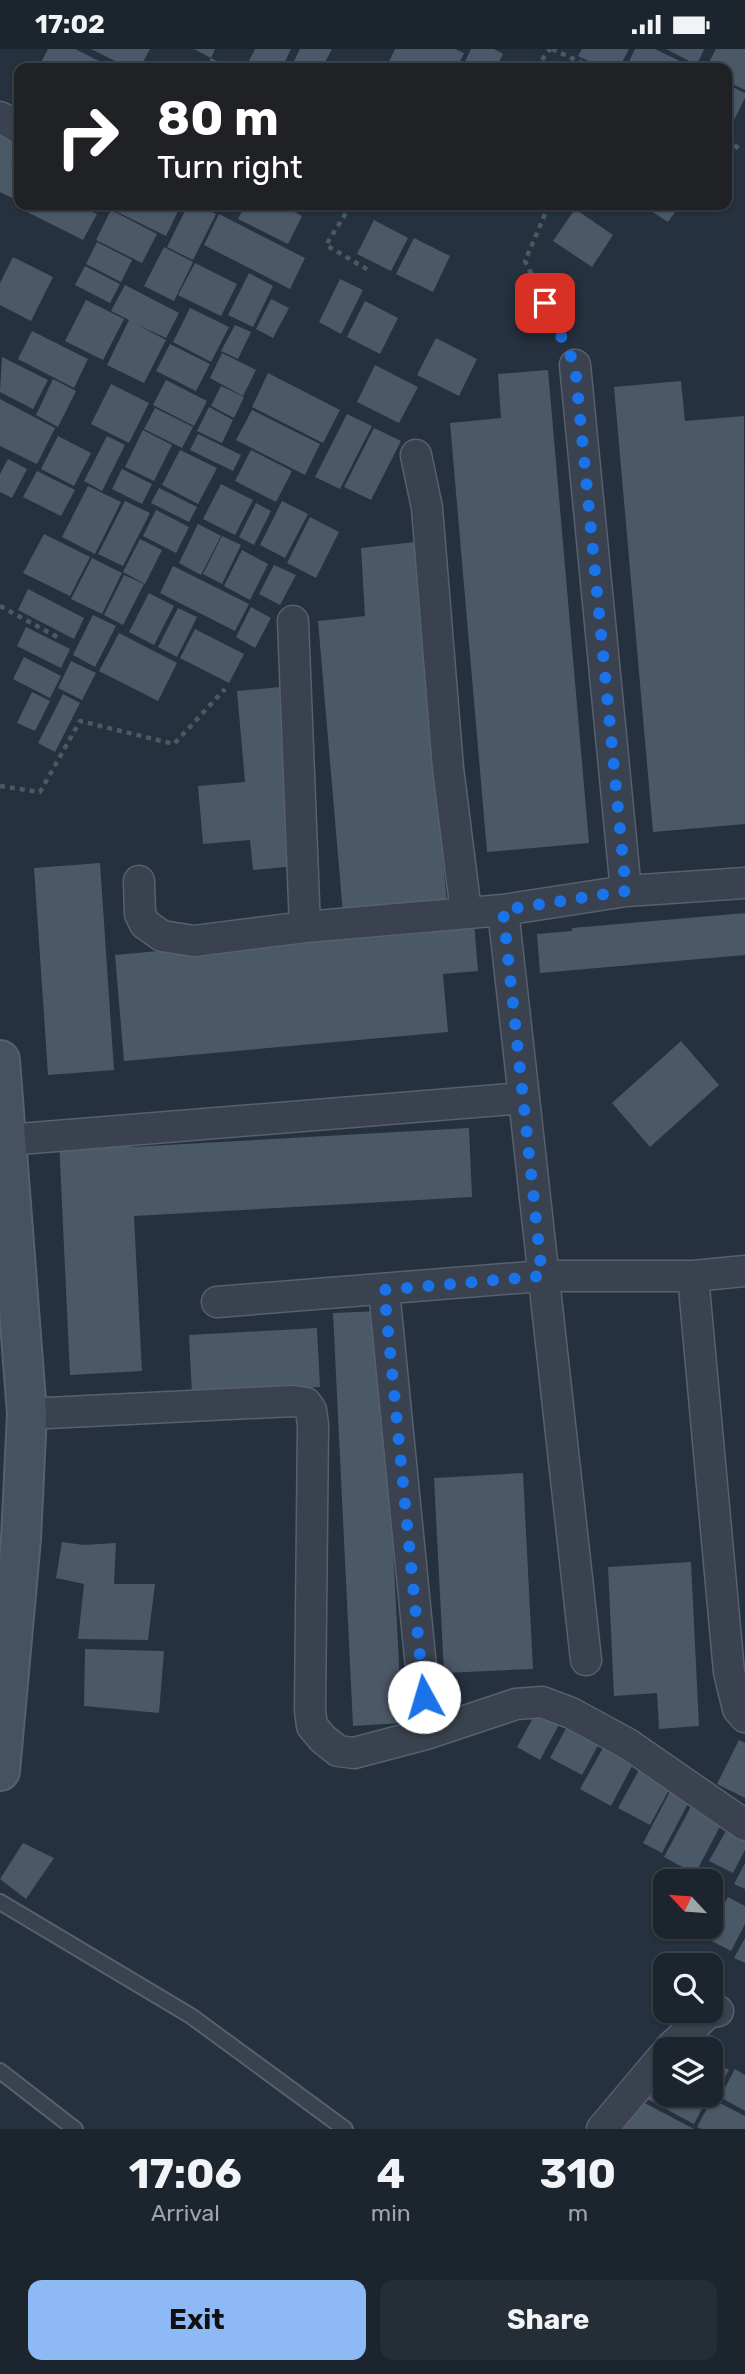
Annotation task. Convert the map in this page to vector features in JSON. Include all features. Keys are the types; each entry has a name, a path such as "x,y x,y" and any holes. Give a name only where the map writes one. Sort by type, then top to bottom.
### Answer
{"street":[{"path":"575,365 626,891"},
{"path":"416,455 427,508 448,768 466,912"},
{"path":"293,621 304,927"},
{"path":"139,881 140,914 145,924 162,936 194,941 304,927 503,910 626,891 745,883"},
{"path":"503,910 586,1660"},
{"path":"0,1060 27,1414 21,1539 0,1771"},
{"path":"7,1140 524,1098"},
{"path":"217,1303 542,1276 693,1276 745,1271"},
{"path":"693,1276 729,1672 738,1709 745,1717"},
{"path":"384,1290 424,1697"},
{"path":"27,1414 293,1401 306,1403 311,1410 313,1425 310,1710 312,1726 323,1739 338,1751 354,1753 426,1734 516,1704 542,1702 570,1713 628,1744 745,1825"},
{"path":"682,2037 697,2023"},
{"path":"602,2129 653,2068"}],"lane":[{"path":"0,1902 191,2016 345,2129"},
{"path":"0,2071 75,2129"}],"path":[{"path":"540,63 551,49 582,63"},
{"path":"732,144 743,151"},
{"path":"348,210 326,245 370,271"},
{"path":"548,210 525,261 575,365"},
{"path":"0,606 61,639"},
{"path":"0,786 40,792 80,721 174,744 225,689"}],"building":[{"path":"48,49 75,49 103,63 41,63"},
{"path":"91,49 150,49 143,63 119,63"},
{"path":"194,49 215,49 211,58"},
{"path":"255,49 291,49 284,63 249,61"},
{"path":"300,49 332,49 325,63 293,63"},
{"path":"395,49 455,49 464,53 459,63 388,63"},
{"path":"471,49 494,49 503,54 498,63 464,63"},
{"path":"582,49 629,49 622,63 593,63 578,56"},
{"path":"635,49 655,49 684,63 628,63"},
{"path":"666,49 704,49 698,63"},
{"path":"716,49 745,49 745,90 732,84 732,63 709,63"},
{"path":"211,58 221,63 208,63"},
{"path":"732,87 745,93 732,124"},
{"path":"0,131 14,138 14,164 10,162 14,164 14,199 0,192"},
{"path":"23,210 89,210 97,214 83,240"},
{"path":"111,210 157,234 142,263 96,240"},
{"path":"113,210 179,210 166,236"},
{"path":"186,210 208,210 216,214 193,260 167,247"},
{"path":"242,210 291,210 302,216 288,244 238,219"},
{"path":"574,210 613,235 592,267 553,241"},
{"path":"650,210 676,210 668,222"},
{"path":"219,214 305,258 290,289 204,245"},
{"path":"374,220 408,238 391,271 357,254"},
{"path":"414,238 450,256 433,292 396,274"},
{"path":"97,242 132,260 121,282 86,264"},
{"path":"164,247 193,262 174,301 144,286"},
{"path":"13,257 53,277 31,321 0,305 0,283"},
{"path":"195,263 237,284 221,316 178,295"},
{"path":"85,266 120,284 110,303 75,285"},
{"path":"249,273 273,286 253,327 228,315"},
{"path":"340,279 363,290 341,334 319,322"},
{"path":"125,285 179,313 166,338 138,325 166,340 144,383 107,365 129,320 111,311"},
{"path":"271,299 289,308 273,338 256,329"},
{"path":"86,300 124,319 103,360 65,341"},
{"path":"365,301 398,318 380,354 347,337"},
{"path":"190,308 229,327 211,362 173,342"},
{"path":"235,325 251,332 238,359 221,351"},
{"path":"32,331 88,359 74,388 18,359"},
{"path":"436,338 477,359 459,396 417,375"},
{"path":"170,344 210,364 196,391 156,371"},
{"path":"222,353 256,370 243,396 210,378"},
{"path":"2,357 48,380 33,409 0,392"},
{"path":"375,365 418,387 399,423 357,402"},
{"path":"548,370 589,843 487,852 450,423 501,418 498,374"},
{"path":"268,373 340,410 323,443 252,407"},
{"path":"53,379 76,391 58,427 36,415"},
{"path":"166,380 207,401 194,426 153,405"},
{"path":"681,381 685,421 744,416 745,824 653,832 614,387"},
{"path":"111,384 149,403 129,443 91,424"},
{"path":"221,386 244,397 234,418 211,406"},
{"path":"0,399 55,428 37,464 0,446"},
{"path":"209,407 233,420 222,443 197,431"},
{"path":"155,408 193,427 182,448 144,429"},
{"path":"252,410 320,444 305,475 236,440"},
{"path":"347,414 372,426 340,489 315,477"},
{"path":"374,428 401,441 371,500 344,487"},
{"path":"143,430 172,445 154,481 125,467"},
{"path":"198,434 241,455 233,471 190,450"},
{"path":"58,436 91,453 74,486 41,469"},
{"path":"107,436 125,445 102,491 84,481"},
{"path":"180,450 217,468 198,504 162,485"},
{"path":"251,450 292,471 276,502 235,481"},
{"path":"8,459 27,469 12,498 0,492 0,474"},
{"path":"122,469 152,484 142,504 112,489"},
{"path":"37,471 75,490 61,516 23,497"},
{"path":"221,484 253,500 235,535 203,519"},
{"path":"88,486 121,502 95,554 62,537"},
{"path":"159,488 197,507 189,522 151,503"},
{"path":"125,501 150,513 123,566 98,554"},
{"path":"282,501 308,514 285,558 260,545"},
{"path":"256,503 271,511 254,545 239,537"},
{"path":"156,510 189,527 176,553 143,536"},
{"path":"310,517 339,532 316,578 287,563"},
{"path":"198,524 221,536 201,575 179,563"},
{"path":"44,534 90,557 70,596 23,573"},
{"path":"222,536 241,545 222,584 203,574"},
{"path":"140,539 162,550 145,584 123,572"},
{"path":"415,542 447,904 343,914 318,621 365,616 361,548"},
{"path":"242,550 268,564 250,600 224,586"},
{"path":"92,558 122,573 102,614 71,599"},
{"path":"274,565 296,575 280,605 259,594"},
{"path":"173,566 249,604 235,631 160,593"},
{"path":"124,575 144,584 123,625 104,615"},
{"path":"28,589 84,618 74,639 18,610"},
{"path":"149,593 174,606 154,645 129,632"},
{"path":"251,607 271,618 255,648 236,637"},
{"path":"178,608 197,617 177,657 158,647"},
{"path":"93,615 116,626 95,667 73,655"},
{"path":"26,627 70,649 61,668 17,646"},
{"path":"195,629 244,654 229,683 180,658"},
{"path":"119,633 177,663 158,701 99,671"},
{"path":"24,657 61,676 50,698 13,679"},
{"path":"71,661 96,673 82,700 58,688"},
{"path":"280,687 295,866 253,870 250,840 203,844 198,786 245,782 237,691"},
{"path":"32,692 50,701 35,731 17,723"},
{"path":"63,694 80,703 55,752 38,743"},
{"path":"100,863 114,1070 48,1075 34,868"},
{"path":"745,913 745,955 540,973 537,934 572,931 572,928"},
{"path":"474,922 478,971 443,974 448,1032 124,1061 115,955"},
{"path":"681,1041 719,1085 650,1147 612,1103"},
{"path":"469,1128 472,1197 134,1216 142,1371 70,1375 59,1141 130,1138 131,1147"},
{"path":"381,1311 402,1723 353,1726 333,1313"},
{"path":"317,1328 320,1387 192,1394 189,1335"},
{"path":"523,1473 533,1669 444,1673 434,1478"},
{"path":"62,1542 84,1545 116,1543 114,1584 155,1584 148,1640 78,1639 84,1584 56,1578"},
{"path":"691,1562 699,1726 659,1729 657,1693 614,1696 608,1567"},
{"path":"85,1649 164,1651 159,1713 84,1706"},
{"path":"538,1709 561,1721 540,1760 517,1747"},
{"path":"570,1721 602,1738 582,1775 550,1758"},
{"path":"609,1737 639,1753 611,1806 580,1789"},
{"path":"739,1740 745,1743 745,1798 717,1784"},
{"path":"644,1761 676,1777 650,1825 618,1808"},
{"path":"675,1782 694,1792 662,1853 643,1843"},
{"path":"695,1799 726,1815 698,1869 686,1869 664,1857"},
{"path":"727,1829 745,1839 745,1850 733,1873 709,1861"},
{"path":"23,1843 54,1858 26,1899 0,1879"},
{"path":"745,1863 745,1889 734,1884"},
{"path":"728,1897 745,1906 745,1924 731,1951 708,1939 723,1939 723,1906"},
{"path":"745,1938 745,1963 734,1958"},
{"path":"723,2067 729,2070 723,2080"},
{"path":"735,2069 745,2075 745,2111 723,2099 723,2091"},
{"path":"653,2087 653,2102 647,2099"},
{"path":"639,2100 694,2129 623,2129"},
{"path":"723,2105 745,2116 745,2129 697,2127 708,2107 723,2107"},
{"path":"662,2107 703,2107 694,2124"}],"route":[{"path":"424,1697 384,1290 542,1276 503,910 626,891 575,365 545,303"}]}
